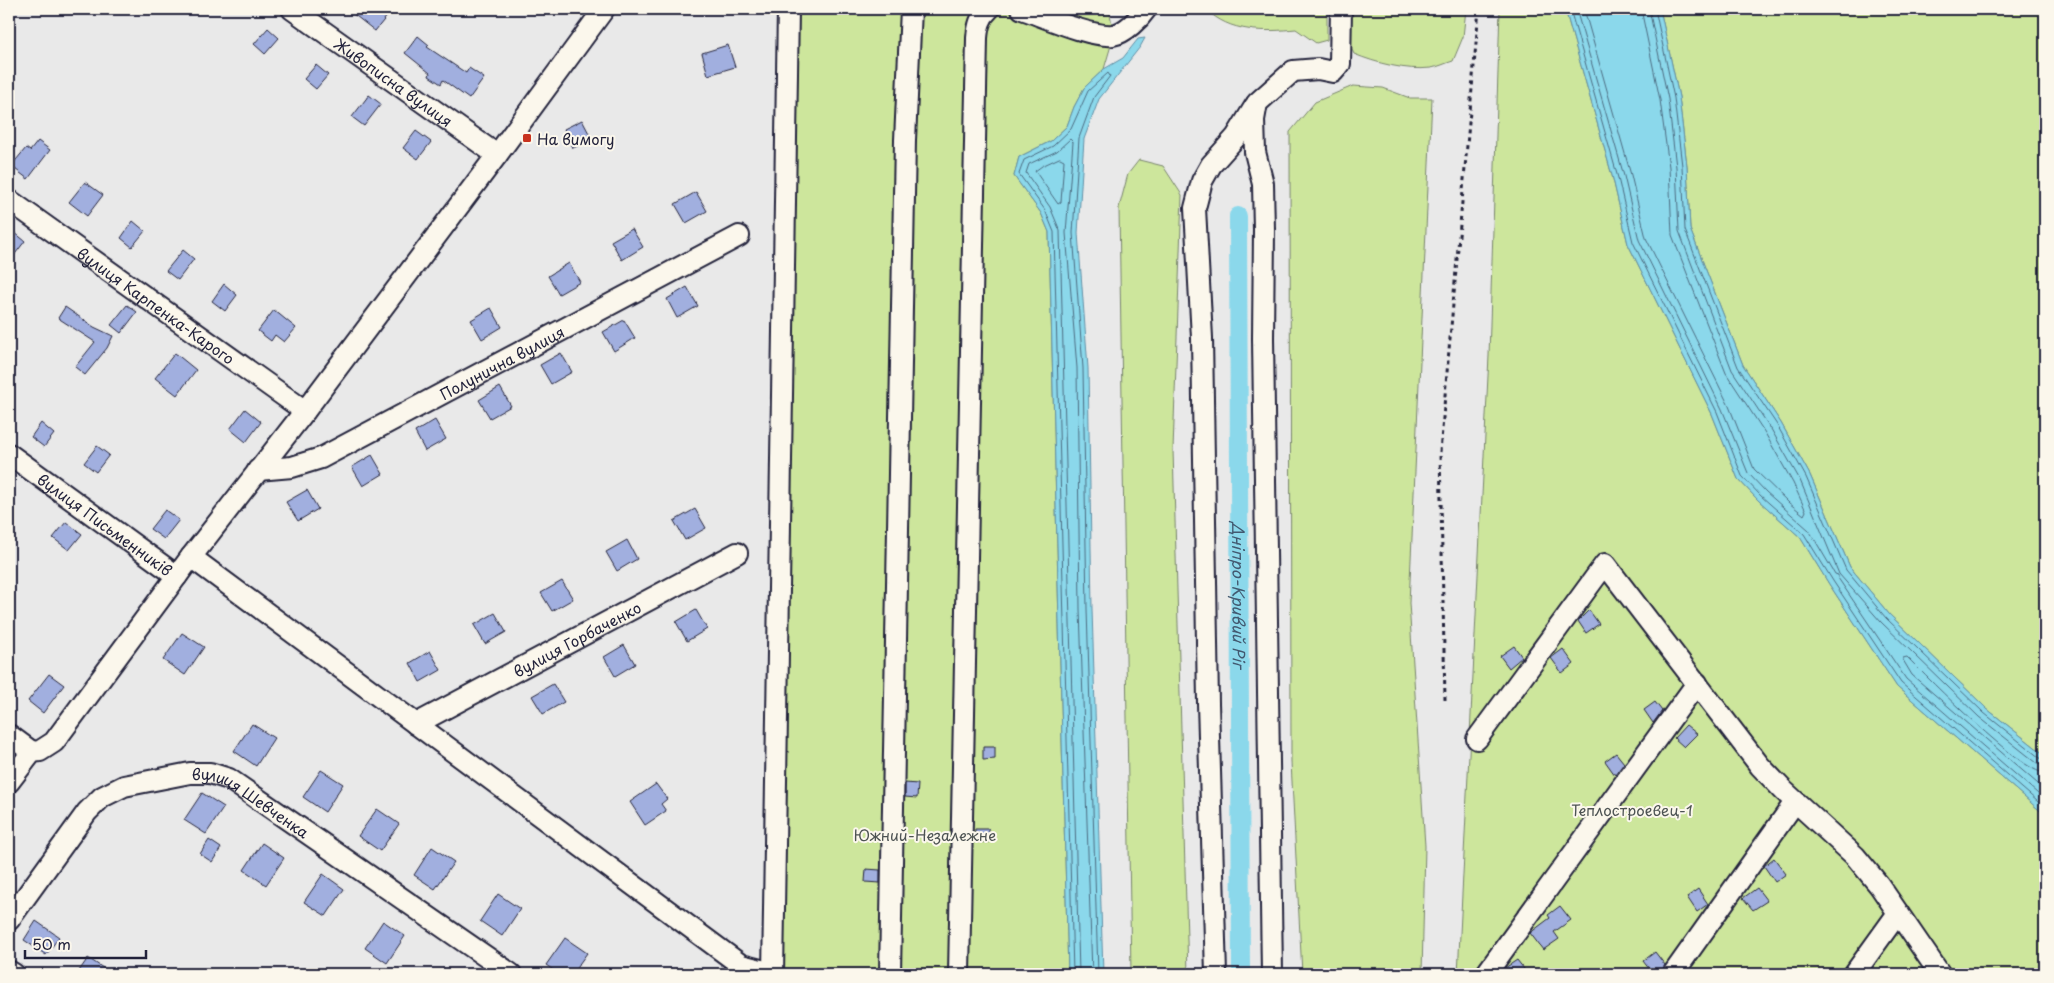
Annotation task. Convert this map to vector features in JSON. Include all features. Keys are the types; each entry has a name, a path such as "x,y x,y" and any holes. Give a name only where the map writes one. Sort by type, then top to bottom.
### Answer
{"street":[{"name":"Живописна вулиця","path":"292,9 497,155"},
{"path":"9,735 32,752 40,751 54,742 191,557 305,411 604,9"},
{"path":"191,557 741,965 773,974 788,9"},
{"path":"890,974 905,140 911,9"},
{"path":"959,974 977,38 979,23 983,14 989,9"},
{"path":"1022,9 1096,34 1114,35 1140,17 1146,9"},
{"path":"1216,974 1208,703 1202,338 1195,208 1202,181 1211,165 1236,137 1257,102 1293,71 1318,69 1333,72 1340,64 1341,9"},
{"path":"1257,102 1254,120 1255,152 1262,184 1264,230 1263,339 1272,974"},
{"name":"вулиця Карпенка-Карого","path":"9,200 305,411"},
{"name":"Полунична вулиця","path":"258,470 292,467 321,458 739,236"},
{"name":"вулиця Письменників","path":"9,454 177,576"},
{"name":"вулиця Горбаченко","path":"416,724 737,553"},
{"path":"1477,739 1605,564 1760,766 1795,802 1856,856 1879,885 1940,974"},
{"path":"1486,974 1697,683"},
{"path":"9,782 32,752"},
{"name":"вулиця Шевченка","path":"9,920 87,812 102,797 124,786 190,773 210,773 229,779 511,974"},
{"path":"1673,974 1795,802"},
{"path":"1854,974 1898,913"},
{"path":"9,971 14,974"}],"path":[{"path":"1445,700 1440,452 1479,9"}],"green space":[{"name":"Южний-Незалежне","path":"799,9 1109,9 1114,35 1104,69 1084,88 1067,126 1051,141 1019,157 1014,176 1041,213 1049,232 1068,974 783,974"},
{"path":"1206,9 1327,9 1327,40 1316,43 1296,29 1272,31 1236,27 1215,17"},
{"path":"1349,9 1466,9 1463,37 1453,61 1439,66 1421,69 1381,63 1354,54 1346,36"},
{"name":"Теплостроевец-1","path":"1500,9 1565,9 1613,179 1628,244 1712,414 1738,479 1758,500 1800,537 1897,687 2045,815 2045,974 1458,974 1489,356"},
{"path":"1660,9 2045,9 2045,755 1987,709 1889,614 1850,567 1810,475 1781,423 1743,365 1690,229 1687,166 1679,97"},
{"path":"1353,86 1383,88 1410,98 1432,98 1409,603 1425,846 1422,974 1302,974 1291,762 1290,132 1315,102"},
{"path":"1139,160 1163,166 1182,195 1173,450 1188,974 1131,974 1119,208 1128,174"}],"water":[{"path":"1565,9 1660,9 1679,97 1687,166 1690,229 1743,365 1781,423 1810,475 1850,567 1889,614 1987,709 2045,755 2045,815 1897,687 1800,537 1758,500 1738,479 1712,414 1628,244 1613,179"},
{"path":"1145,38 1099,99 1084,139 1078,233 1088,368 1092,609 1103,974 1068,974 1049,232 1041,213 1014,176 1019,157 1051,141 1067,126 1084,88 1104,69 1123,58 1138,39"}],"building":[{"path":"347,9 380,9 388,15 375,31"},
{"path":"268,28 279,38 265,54 254,44"},
{"path":"418,36 429,45 427,47 466,73 469,68 484,78 469,99 443,80 441,84 429,76 430,73 405,53"},
{"path":"728,45 735,67 708,75 702,53"},
{"path":"316,65 328,75 316,89 304,79"},
{"path":"369,95 381,104 364,126 352,117"},
{"path":"582,120 592,139 573,148 564,129"},
{"path":"416,131 431,142 418,159 403,148"},
{"path":"38,141 50,150 28,179 11,166 26,148 30,151"},
{"path":"85,182 103,195 87,216 69,202"},
{"path":"696,192 707,211 686,223 675,204"},
{"path":"133,221 145,231 132,247 121,238"},
{"path":"9,228 25,241 9,262"},
{"path":"632,229 643,247 622,260 611,241"},
{"path":"183,250 194,259 178,280 166,271"},
{"path":"569,263 580,282 559,294 548,276"},
{"path":"224,284 237,295 225,311 212,301"},
{"path":"687,287 698,306 677,318 667,299"},
{"path":"127,305 137,312 121,333 111,325"},
{"path":"65,307 94,327 113,336 107,348 85,375 75,367 95,342 58,318"},
{"path":"491,308 502,327 482,339 471,320"},
{"path":"274,310 296,328 284,342 275,335 271,341 258,331"},
{"path":"624,320 635,338 614,351 603,332"},
{"path":"175,353 196,370 177,395 155,378"},
{"path":"561,353 572,372 551,384 540,365"},
{"path":"500,387 511,406 490,418 479,400"},
{"path":"245,409 261,422 246,442 230,429"},
{"path":"435,420 446,439 425,451 415,432"},
{"path":"41,423 54,434 44,447 31,437"},
{"path":"97,446 109,455 96,472 84,463"},
{"path":"372,455 383,474 363,486 352,467"},
{"path":"307,490 318,509 298,521 286,502"},
{"path":"695,509 706,528 685,540 674,521"},
{"path":"165,510 179,520 164,539 150,529"},
{"path":"66,522 82,534 69,550 53,538"},
{"path":"627,540 637,559 617,571 606,552"},
{"path":"562,581 573,599 552,611 541,593"},
{"path":"696,610 707,629 687,641 676,622"},
{"path":"1589,610 1599,624 1586,633 1578,621"},
{"path":"495,613 506,632 485,644 474,625"},
{"path":"182,633 204,647 185,675 163,660"},
{"path":"624,645 635,664 615,676 604,657"},
{"path":"1514,646 1522,657 1509,668 1500,656"},
{"path":"1563,649 1574,664 1562,673 1551,658"},
{"path":"430,651 441,670 420,682 410,663"},
{"path":"49,674 64,685 43,713 28,701"},
{"path":"553,684 564,702 543,714 532,696"},
{"path":"1655,702 1662,711 1653,723 1644,710"},
{"path":"252,724 274,738 256,766 234,751"},
{"path":"1686,725 1697,734 1684,747 1674,738"},
{"path":"983,747 995,747 995,759 983,760"},
{"path":"1616,753 1624,763 1615,775 1605,761"},
{"path":"321,770 343,784 325,812 303,797"},
{"path":"905,783 918,784 917,798 905,797"},
{"path":"656,784 667,799 661,804 666,811 645,825 630,802"},
{"path":"202,793 224,807 206,834 184,820"},
{"path":"377,809 399,824 380,851 358,836"},
{"path":"975,829 989,829 989,842 975,842"},
{"path":"209,840 221,848 212,862 200,854"},
{"path":"262,843 284,858 266,885 244,870"},
{"path":"432,847 454,862 435,889 414,875"},
{"path":"1774,858 1786,874 1775,882 1764,866"},
{"path":"866,869 880,870 880,883 865,882"},
{"path":"323,874 344,889 326,916 304,902"},
{"path":"1757,888 1767,901 1753,910 1743,898"},
{"path":"1698,889 1708,904 1697,912 1687,897"},
{"path":"498,894 520,909 502,936 480,921"},
{"path":"1560,906 1571,920 1554,932 1559,939 1543,950 1530,933 1550,918 1548,915"},
{"path":"36,921 59,937 46,955 24,940"},
{"path":"383,921 405,936 387,963 365,948"},
{"path":"565,938 587,953 572,974 559,974 546,965"},
{"path":"1655,952 1665,965 1663,969 1653,974 1643,961"},
{"path":"88,958 112,974 77,974"},
{"path":"1517,960 1528,974 1500,974 1505,968"}],"waterway":[{"name":"Дніпро-Кривий Ріг","path":"1238,216 1241,974"}],"place":[{"name":"На вимогу","path":"527,138"}]}
